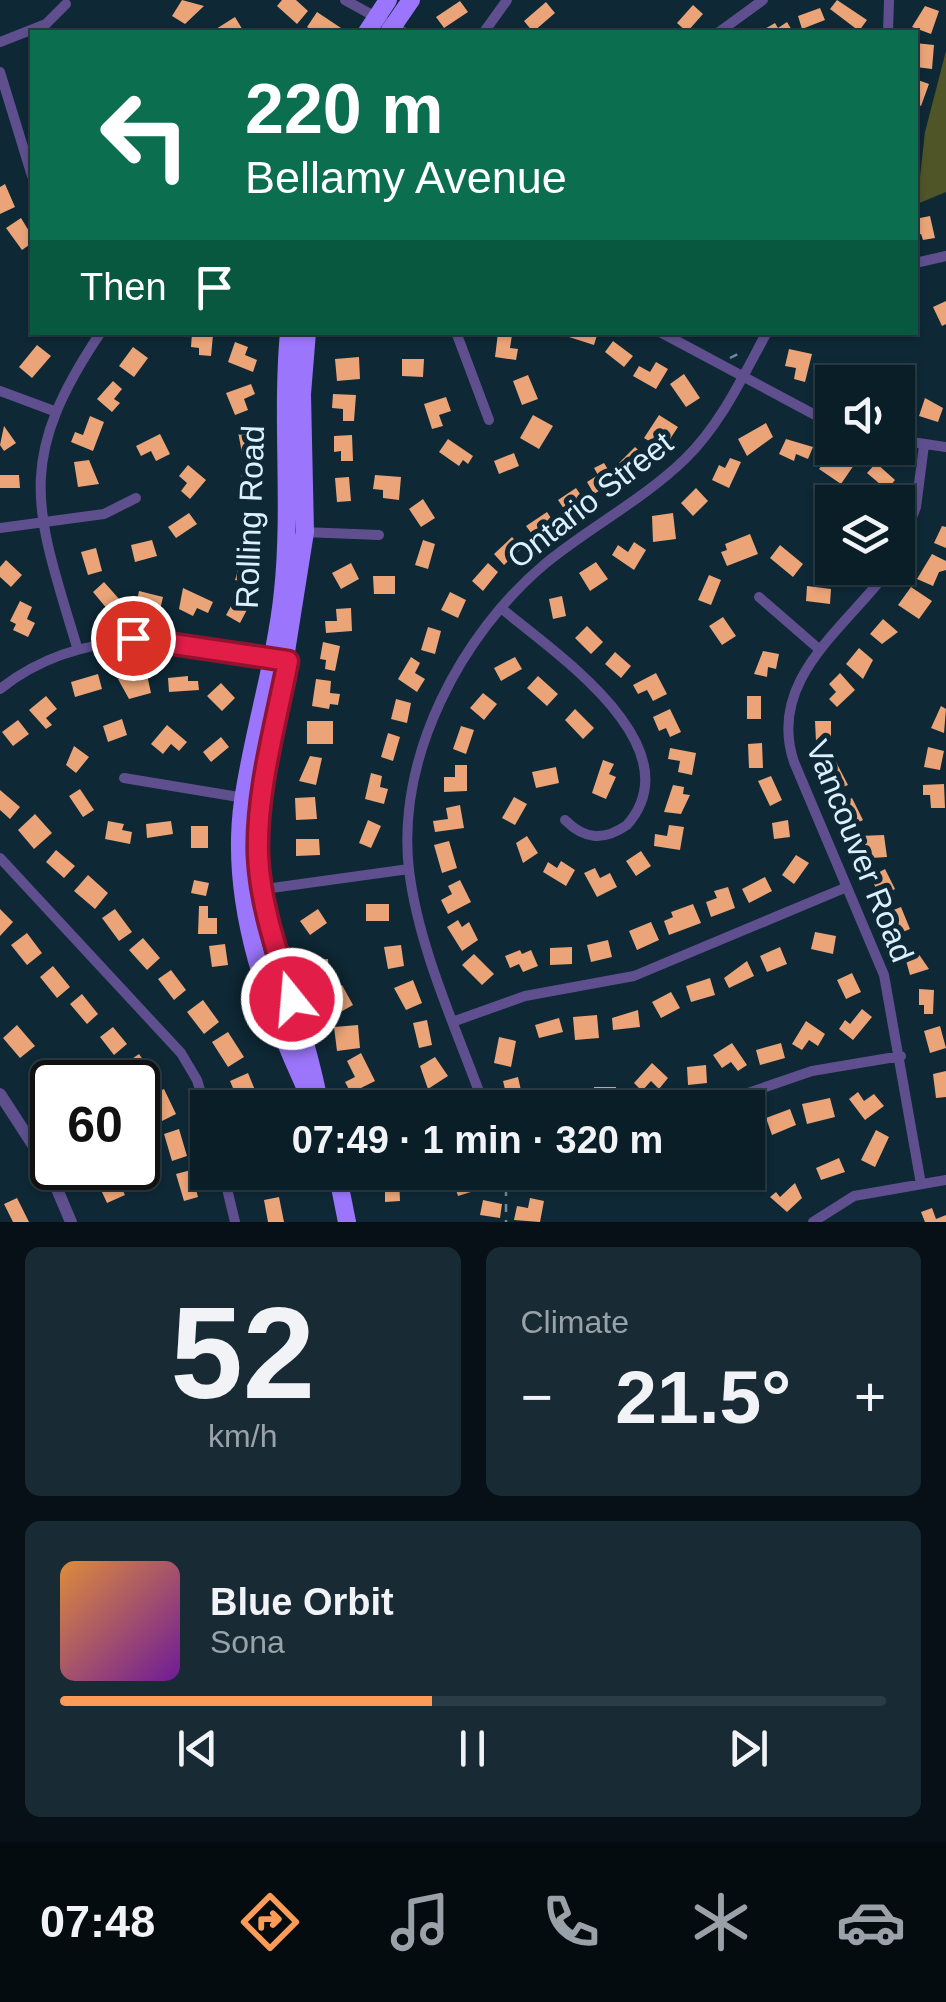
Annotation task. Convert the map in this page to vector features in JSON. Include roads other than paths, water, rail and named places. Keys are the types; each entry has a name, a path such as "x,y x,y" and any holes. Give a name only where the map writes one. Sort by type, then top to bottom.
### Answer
{"main road":[{"path":"385,29 388,0"},
{"path":"385,29 411,0"},
{"name":"Rolling Road","path":"288,335 284,388 296,531"},
{"name":"Rolling Road","path":"307,335 296,531 283,594 258,843 262,887 313,1090"},
{"name":"Rolling Road","path":"279,659 243,799 243,892 267,990 310,1090"},
{"path":"341,1190 347,1222"}],"street":[{"path":"345,0 385,29"},
{"path":"486,30 508,0"},
{"path":"722,30 762,0"},
{"path":"888,30 889,0"},
{"path":"31,30 46,24 66,4"},
{"path":"0,42 30,30"},
{"path":"0,72 30,170"},
{"path":"918,262 946,256"},
{"path":"76,647 42,522 41,468 54,411 100,335"},
{"path":"457,335 489,420"},
{"path":"665,335 815,415"},
{"name":"Ontario Street","path":"479,1090 420,922 409,869 410,811 424,749 460,665 501,608 549,561 684,461 712,429 765,335"},
{"path":"0,390 54,411"},
{"path":"915,443 946,447"},
{"path":"915,510 924,445"},
{"path":"0,528 104,514 136,498"},
{"path":"296,531 379,535"},
{"name":"Vancouver Road","path":"875,585 820,650 793,692 788,737 884,975 921,1184"},
{"path":"759,597 820,650"},
{"path":"501,608 614,705 639,751 642,794 627,825 597,837 586,835 565,820"},
{"path":"0,689 33,666 76,647 150,639 279,659"},
{"path":"124,778 262,801"},
{"path":"0,858 181,1053 200,1090"},
{"path":"243,892 409,869"},
{"path":"454,1021 526,996 634,976 848,887"},
{"path":"757,1090 812,1071 901,1056"},
{"path":"0,1094 48,1168 71,1222"},
{"path":"813,1222 854,1196 946,1180"},
{"path":"227,1190 235,1222"}]}
